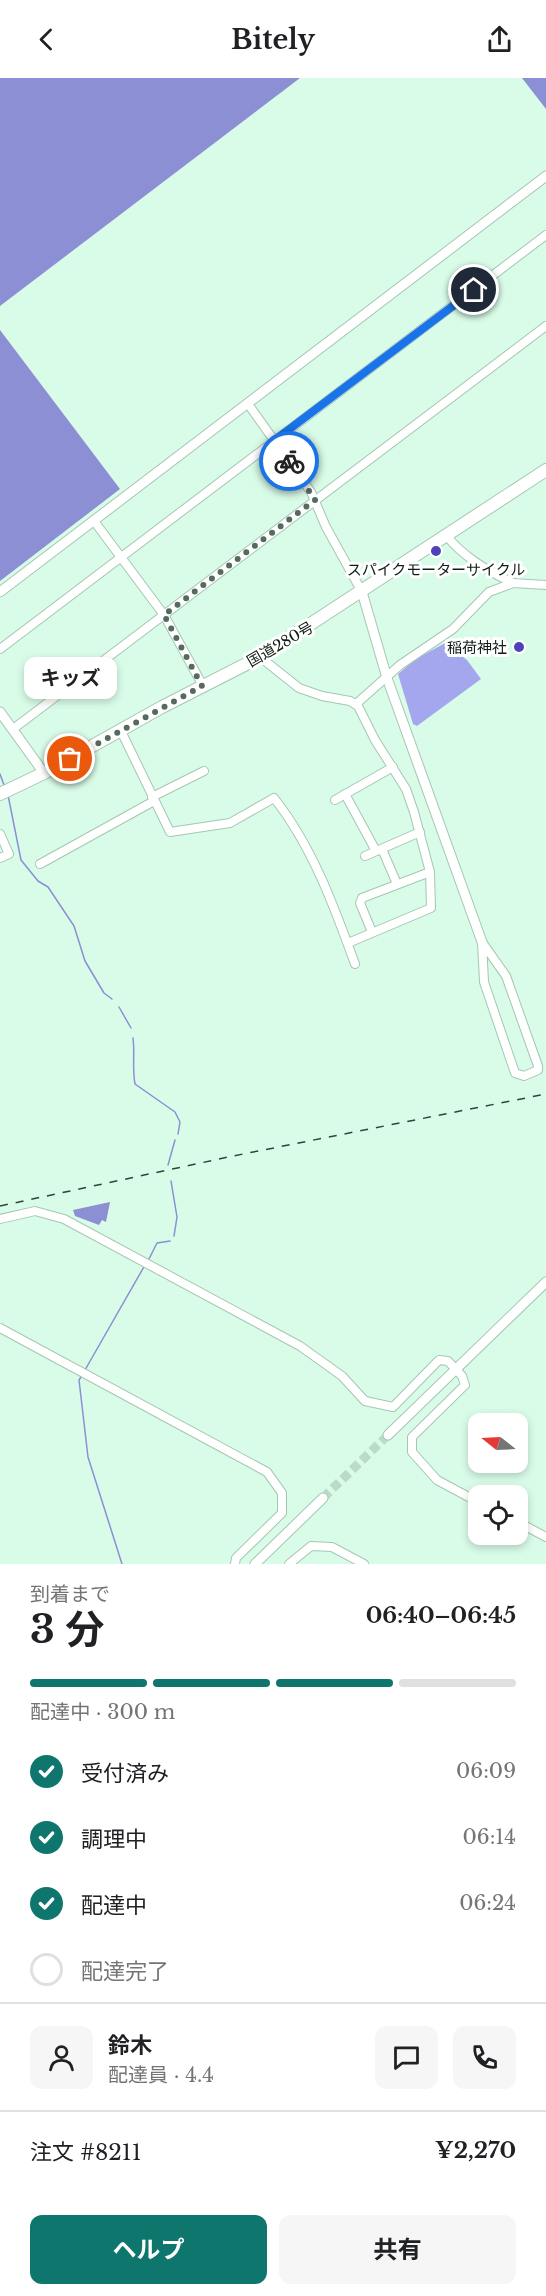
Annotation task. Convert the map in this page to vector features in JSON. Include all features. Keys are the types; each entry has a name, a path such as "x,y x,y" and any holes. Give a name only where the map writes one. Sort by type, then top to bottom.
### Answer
{"highway":[{"name":"国道280号","path":"5,792 260,657 546,470"}],"street":[{"path":"0,592 546,176"},
{"path":"0,649 546,235"},
{"path":"13,729 546,326"},
{"path":"248,404 315,500 326,526 362,592 387,678 482,942 506,976 538,1066 538,1070 524,1076 515,1073 484,982 482,942"},
{"path":"94,521 164,615 202,686"},
{"path":"446,535 456,548 489,572 513,583 546,585"},
{"path":"356,704 400,665 453,629 489,592 513,583"},
{"path":"260,657 299,688 356,704 406,789 420,832 430,872 431,908 348,943"},
{"path":"0,712 44,773"},
{"path":"122,731 170,832 230,823 274,798 297,829 316,865 355,964"},
{"path":"335,800 393,767"},
{"path":"40,864 204,771"},
{"path":"345,794 397,884"},
{"path":"365,856 420,832"},
{"path":"0,834 9,854 0,858"},
{"path":"372,932 360,903 362,898 430,872"},
{"path":"0,1219 35,1211 64,1219 300,1346 342,1376 365,1401 393,1407 440,1360 448,1361 465,1380 465,1385 412,1437 412,1452 437,1480 468,1497"},
{"path":"388,1435 546,1282"},
{"path":"0,1328 267,1472 282,1493 282,1513 236,1558 235,1564"},
{"path":"255,1564 323,1498"},
{"path":"528,1527 546,1537"},
{"path":"289,1564 311,1546 332,1547 364,1564"}],"shaded area":[{"path":"0,78 300,78 0,306"},
{"path":"522,78 546,78 546,109"},
{"path":"0,330 120,489 0,581"},
{"path":"445,643 467,660 481,679 417,726 413,724 398,674 416,659"},
{"path":"110,1202 106,1222 102,1220 99,1225 75,1216 73,1210"}],"waterway":[{"path":"0,774 4,785"},
{"path":"8,795 21,860 38,881 48,887 74,926 85,961 104,993 112,999"},
{"path":"119,1007 131,1028"},
{"path":"133,1038 135,1084 175,1112 180,1122 178,1134"},
{"path":"168,1165 175,1140"},
{"path":"171,1181 177,1217 174,1236"},
{"path":"148,1261 157,1243 170,1241"},
{"path":"85,1370 145,1265"},
{"path":"81,1377 79,1380 88,1457 122,1564"}],"tunnel":[{"path":"323,1498 388,1435"}],"railway":[{"path":"0,1206 233,1156 546,1094"}],"way so far":[{"path":"70,759 202,686 164,615 315,500 289,461"}],"place":[{"name":"スパイクモーターサイクル","path":"436,551"},
{"name":"稲荷神社","path":"519,647"},
{"name":"キッズ","path":"70,759"}],"route":[{"path":"289,461 275,440 474,290"}]}
